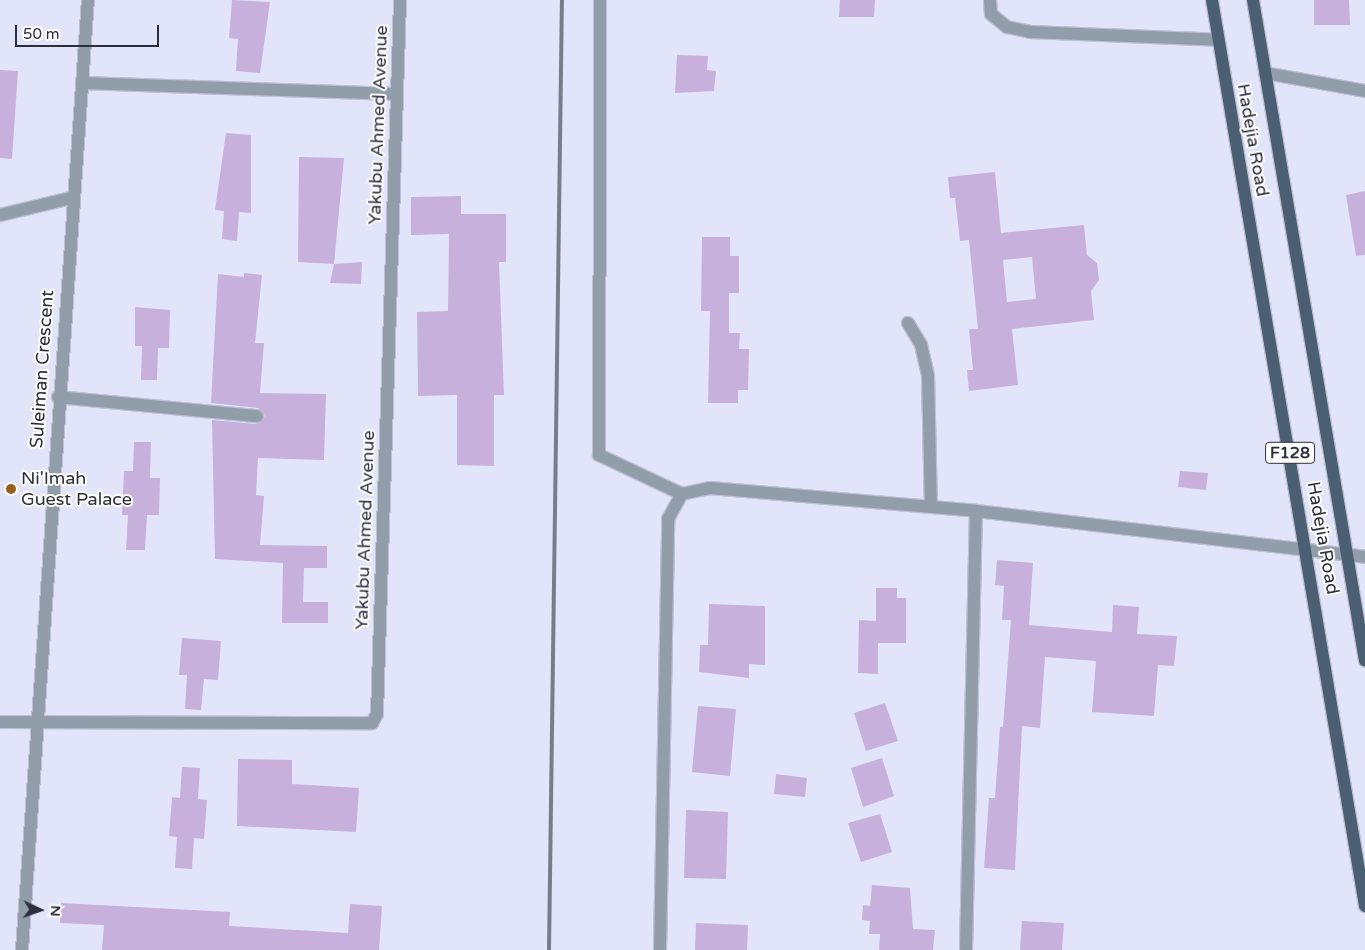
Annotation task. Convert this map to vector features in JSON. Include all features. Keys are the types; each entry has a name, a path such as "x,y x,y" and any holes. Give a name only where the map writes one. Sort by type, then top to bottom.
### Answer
{"main road":[{"name":"Hadejia Road","path":"1212,0 1307,550 1365,906"},
{"name":"Hadejia Road","path":"1253,0 1349,555 1365,661"}],"street":[{"name":"Suleiman Crescent","path":"22,950 71,198 88,0"},
{"name":"Yakubu Ahmed Avenue","path":"36,722 372,724 377,704 400,0"},
{"path":"600,0 599,455 682,494 710,488 976,511 1365,556"},
{"path":"990,0 991,14 1007,27 1031,32 1218,40"},
{"path":"1265,73 1365,91"},
{"path":"82,83 396,94"},
{"path":"0,215 71,198"},
{"path":"908,323 921,345 928,376 931,507"},
{"path":"58,397 257,416"},
{"path":"660,950 668,519 682,494"},
{"path":"966,950 976,511"},
{"path":"0,722 36,722"}],"building":[{"path":"232,0 270,2 260,73 236,71 238,39 229,38"},
{"path":"840,0 875,0 874,17 839,17"},
{"path":"1314,0 1349,0 1350,25 1314,25"},
{"path":"677,55 708,56 707,70 716,71 714,91 675,93"},
{"path":"0,70 18,71 12,159 0,158"},
{"path":"226,133 251,135 251,213 239,212 237,241 222,239 224,211 215,210"},
{"path":"299,157 344,158 334,264 298,262"},
{"path":"995,172 1001,233 1084,225 1087,255 1097,263 1099,280 1091,291 1094,320 1012,329 1018,385 969,391 967,370 973,370 969,329 978,329 969,240 960,241 955,198 950,198 948,177","holes":["1032,257 1036,299 1007,302 1003,260"]},
{"path":"1365,191 1365,255 1356,256 1346,195"},
{"path":"461,196 461,214 506,214 506,262 499,262 504,395 494,395 494,466 457,465 457,395 418,396 417,312 448,311 449,234 411,235 411,197"},
{"path":"702,237 730,237 730,256 739,256 739,293 729,293 729,333 740,333 739,349 749,349 748,390 738,390 738,403 708,403 710,311 701,311"},
{"path":"362,262 361,284 330,283 334,264"},
{"path":"244,273 262,275 255,343 264,343 260,393 326,394 324,460 258,458 256,495 264,496 260,545 327,546 327,568 304,568 303,602 328,602 328,623 282,623 283,563 215,559 212,420 257,424 265,416 258,408 211,403 218,274 244,277"},
{"path":"135,307 170,310 169,348 158,348 157,380 141,380 142,346 135,346"},
{"path":"134,442 151,442 150,478 160,478 159,515 147,515 145,550 126,550 128,515 122,515 124,471 133,471"},
{"path":"1180,471 1208,473 1206,490 1178,487"},
{"path":"997,560 1033,563 1029,625 1112,632 1113,605 1139,607 1137,634 1177,636 1174,666 1158,665 1154,716 1092,712 1096,661 1045,657 1040,728 1022,726 1015,870 984,868 989,798 995,798 1000,727 1003,727 1011,620 1002,620 1004,586 995,585"},
{"path":"876,588 897,588 897,598 906,598 906,643 878,643 878,674 858,673 859,620 876,621"},
{"path":"709,604 765,606 765,665 749,664 749,678 699,672 700,645 708,645"},
{"path":"182,638 221,641 218,680 204,679 201,710 185,709 187,675 179,675"},
{"path":"885,703 898,741 866,751 854,713"},
{"path":"698,706 736,709 730,776 692,772"},
{"path":"882,758 894,796 863,807 851,768"},
{"path":"238,759 292,760 292,784 359,788 356,832 237,826"},
{"path":"182,767 200,768 198,799 207,800 204,839 194,838 192,869 175,868 177,837 169,836 172,797 180,798"},
{"path":"776,774 807,778 805,797 774,794"},
{"path":"686,810 728,812 726,879 684,878"},
{"path":"880,814 892,852 861,862 848,823"},
{"path":"872,885 910,888 913,929 935,930 933,950 879,950 880,934 869,934 870,921 862,920 863,905 870,906"},
{"path":"61,903 230,912 229,926 348,933 350,904 382,906 379,950 102,950 104,925 60,923"},
{"path":"1022,921 1064,923 1062,950 1020,950"},
{"path":"696,923 748,925 747,950 695,950"}],"railway":[{"path":"549,950 562,0"}],"place":[{"name":"Ni'Imah Guest Palace","path":"11,489"}]}
